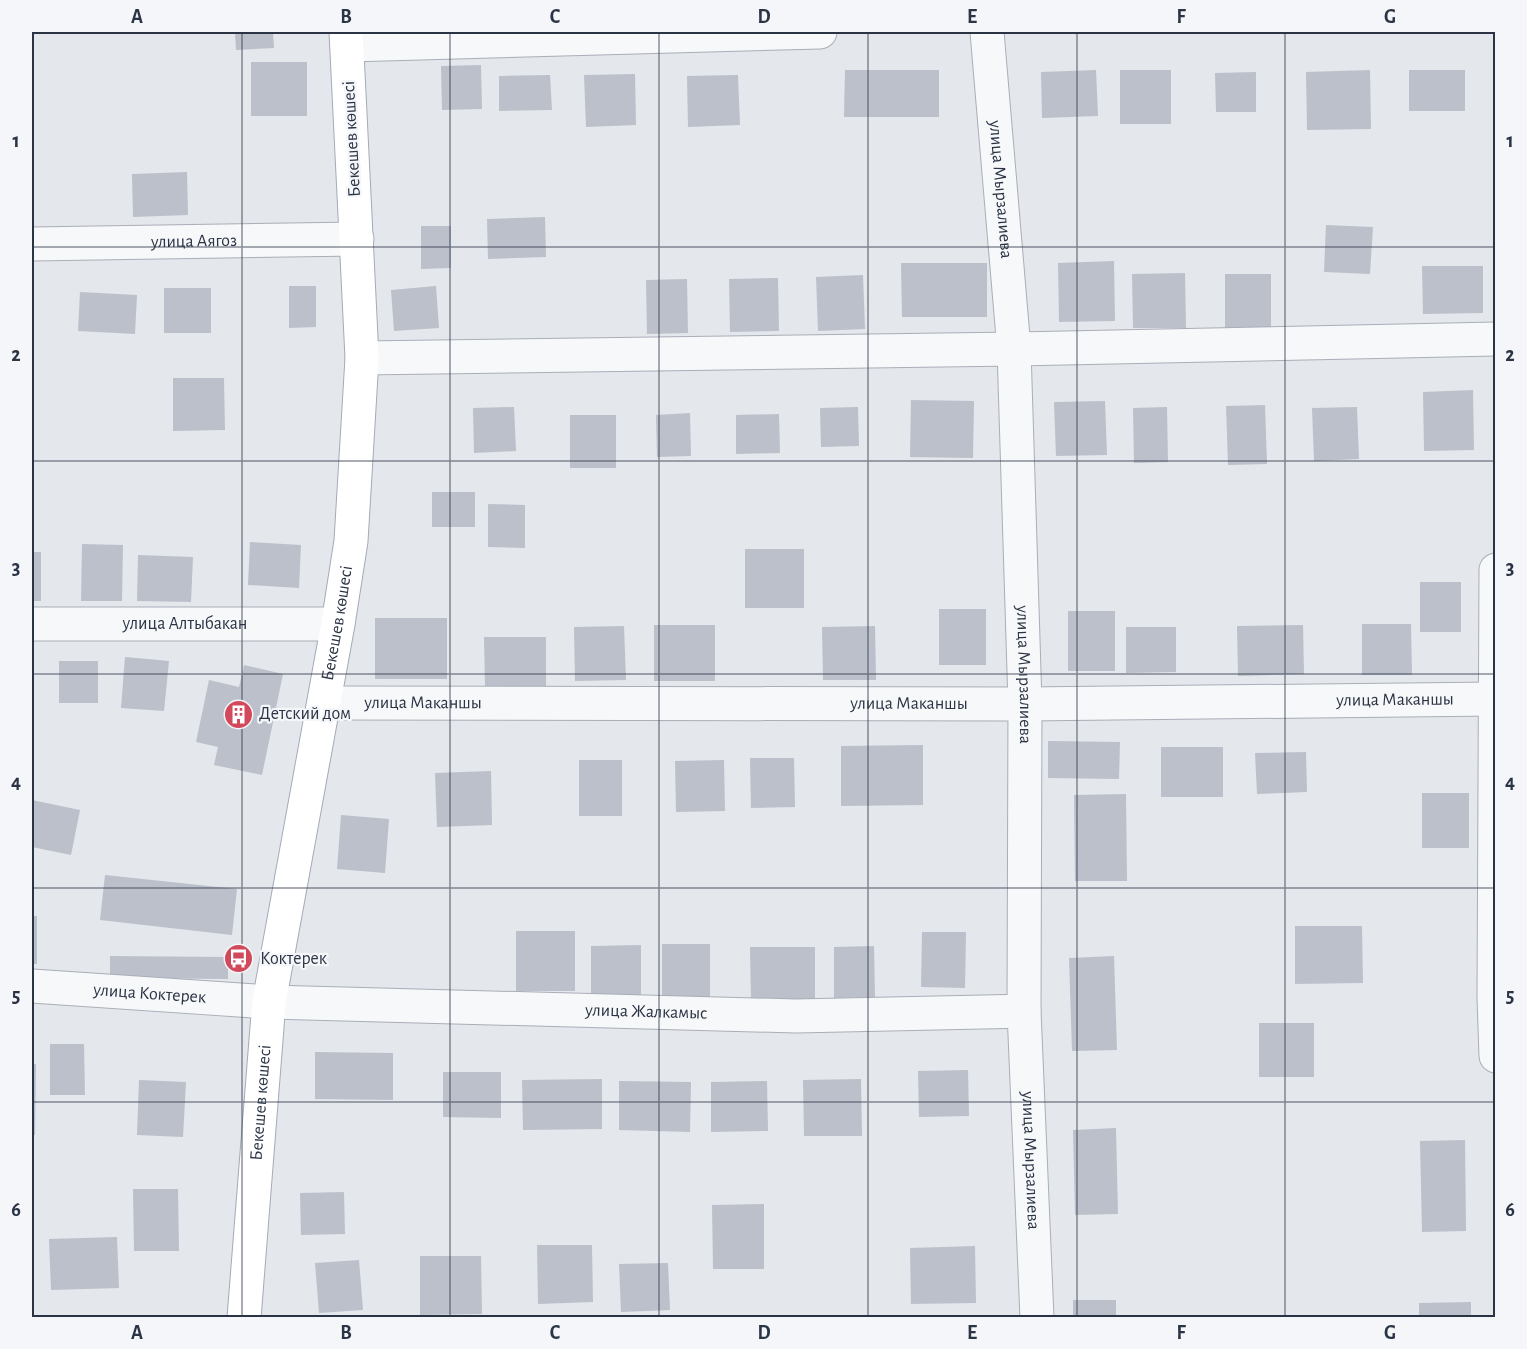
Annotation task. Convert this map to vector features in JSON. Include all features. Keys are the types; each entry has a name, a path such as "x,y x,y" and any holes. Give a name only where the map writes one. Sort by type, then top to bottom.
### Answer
{"main road":[{"name":"Бекешев көшесі","path":"244,1317 268,1002 324,703 351,542 362,358 347,38"}],"street":[{"path":"347,38 820,32"},
{"name":"улица Мырзалиева","path":"987,32 1014,349 1025,704 1024,1011 1037,1317"},
{"name":"улица Аягоз","path":"32,244 357,239"},
{"path":"362,358 1014,349 1496,339"},
{"path":"1496,570 1496,1056"},
{"name":"улица Алтыбакан","path":"32,624 338,624"},
{"name":"улица Маканшы","path":"324,703 1025,704 1495,699"},
{"name":"улица Коктерек","path":"32,986 268,1002"},
{"name":"улица Жалкамыс","path":"268,1002 796,1016 1024,1011"}],"building":[{"path":"235,32 273,32 274,48 236,50"},
{"path":"251,62 307,62 307,116 251,116"},
{"path":"481,65 482,109 442,110 441,66"},
{"path":"845,70 939,70 939,117 844,117"},
{"path":"1096,70 1098,116 1042,118 1041,72"},
{"path":"1120,70 1171,70 1171,124 1120,124"},
{"path":"1370,70 1371,129 1307,130 1306,72"},
{"path":"1409,70 1465,70 1465,111 1409,111"},
{"path":"1256,72 1256,112 1216,112 1215,73"},
{"path":"635,74 636,125 586,127 584,75"},
{"path":"550,75 552,110 499,111 499,76"},
{"path":"738,75 740,125 688,127 687,76"},
{"path":"187,172 188,215 133,217 132,174"},
{"path":"545,217 546,257 488,259 487,219"},
{"path":"1326,225 1373,227 1370,274 1324,272"},
{"path":"421,226 451,226 451,268 421,269"},
{"path":"1114,261 1115,321 1059,322 1058,263"},
{"path":"901,263 987,263 987,317 902,317"},
{"path":"1422,266 1483,266 1483,313 1423,314"},
{"path":"1185,273 1186,328 1133,328 1132,274"},
{"path":"1225,274 1271,274 1271,328 1225,328"},
{"path":"863,275 865,329 818,331 816,277"},
{"path":"778,278 779,331 730,332 729,279"},
{"path":"687,279 688,333 647,334 646,280"},
{"path":"289,286 316,286 316,327 289,328"},
{"path":"436,286 439,328 394,331 391,290"},
{"path":"164,288 211,288 211,333 164,333"},
{"path":"80,292 137,295 135,334 78,331"},
{"path":"173,378 224,378 225,430 173,431"},
{"path":"1473,390 1474,450 1424,451 1423,392"},
{"path":"911,400 974,401 973,458 910,457"},
{"path":"1105,401 1107,455 1056,456 1054,402"},
{"path":"1265,405 1267,464 1228,465 1226,406"},
{"path":"514,407 516,451 474,453 473,408"},
{"path":"858,407 859,446 821,447 820,408"},
{"path":"1167,407 1168,462 1134,463 1133,408"},
{"path":"1357,407 1359,459 1314,461 1312,408"},
{"path":"690,413 691,456 657,457 656,415"},
{"path":"779,414 780,453 736,454 736,415"},
{"path":"570,415 616,415 616,468 570,468"},
{"path":"432,492 475,492 475,527 432,527"},
{"path":"488,504 525,505 525,548 488,547"},
{"path":"250,542 301,545 299,588 248,585"},
{"path":"82,544 123,545 122,601 81,601"},
{"path":"745,549 804,549 804,608 745,608"},
{"path":"32,552 41,552 41,601 32,601"},
{"path":"138,555 193,557 191,602 137,601"},
{"path":"1420,582 1461,582 1461,632 1420,632"},
{"path":"939,609 986,609 986,665 939,665"},
{"path":"1068,611 1115,611 1115,671 1068,671"},
{"path":"375,618 447,618 447,679 375,679"},
{"path":"1362,624 1411,624 1412,675 1362,675"},
{"path":"654,625 715,625 715,681 654,681"},
{"path":"1303,625 1304,674 1238,676 1237,626"},
{"path":"624,626 626,680 575,681 574,627"},
{"path":"875,626 876,680 823,680 822,627"},
{"path":"1126,627 1176,627 1176,672 1126,673"},
{"path":"484,637 546,637 546,686 485,686"},
{"path":"125,657 169,661 164,711 121,708"},
{"path":"59,661 98,661 98,703 59,703"},
{"name":"Детский дом","path":"244,665 283,674 262,775 214,765 218,747 196,742 209,680 239,687"},
{"path":"1048,741 1120,742 1119,779 1048,778"},
{"path":"923,745 923,805 841,806 841,746"},
{"path":"1161,747 1223,747 1223,797 1161,797"},
{"path":"1306,752 1307,792 1257,794 1255,753"},
{"path":"750,758 794,758 795,807 751,808"},
{"path":"579,760 622,760 622,816 579,816"},
{"path":"724,760 725,811 676,812 675,761"},
{"path":"491,771 492,825 437,827 435,773"},
{"path":"1422,793 1469,793 1469,848 1422,848"},
{"path":"1126,794 1127,881 1075,881 1074,795"},
{"path":"32,800 80,810 71,855 32,847"},
{"path":"341,815 389,819 385,873 337,869"},
{"path":"105,875 237,889 232,935 100,920"},
{"path":"32,916 37,916 37,964 32,964"},
{"path":"1295,926 1362,926 1363,983 1295,984"},
{"path":"516,931 575,931 575,991 516,991"},
{"path":"922,932 966,932 965,988 921,987"},
{"path":"662,944 710,944 710,1001 662,1001"},
{"path":"641,945 641,998 591,998 591,946"},
{"path":"874,946 875,997 834,998 834,947"},
{"path":"750,947 815,947 815,1000 751,1001"},
{"path":"110,956 228,957 228,979 110,978"},
{"path":"1114,956 1117,1050 1072,1051 1069,958"},
{"path":"1259,1023 1314,1023 1314,1077 1259,1077"},
{"path":"50,1044 84,1044 85,1095 50,1095"},
{"path":"315,1052 393,1053 393,1100 315,1099"},
{"path":"32,1064 36,1064 35,1135 32,1135"},
{"path":"968,1070 969,1116 919,1117 918,1071"},
{"path":"443,1072 501,1072 501,1118 443,1117"},
{"path":"602,1079 602,1129 523,1130 522,1080"},
{"path":"861,1079 862,1136 804,1136 803,1080"},
{"path":"139,1080 186,1082 183,1137 137,1135"},
{"path":"619,1081 691,1082 690,1132 619,1130"},
{"path":"767,1081 768,1131 711,1132 711,1082"},
{"path":"1116,1128 1118,1214 1075,1215 1073,1130"},
{"path":"1465,1140 1466,1231 1422,1232 1420,1141"},
{"path":"133,1189 178,1189 179,1251 134,1251"},
{"path":"344,1192 345,1234 301,1235 300,1193"},
{"path":"764,1204 764,1269 713,1269 712,1205"},
{"path":"117,1237 119,1288 51,1290 49,1239"},
{"path":"537,1245 592,1245 593,1302 538,1304"},
{"path":"975,1246 976,1303 911,1304 910,1248"},
{"path":"420,1256 481,1256 482,1314 420,1315"},
{"path":"359,1260 363,1310 319,1313 315,1263"},
{"path":"668,1263 670,1310 621,1312 619,1264"},
{"path":"1073,1300 1116,1300 1116,1318 1073,1318"},
{"path":"1471,1302 1471,1318 1419,1318 1419,1303"}],"place":[{"name":"Детский дом","path":"238,714"},
{"name":"Коктерек","path":"239,959"}]}
